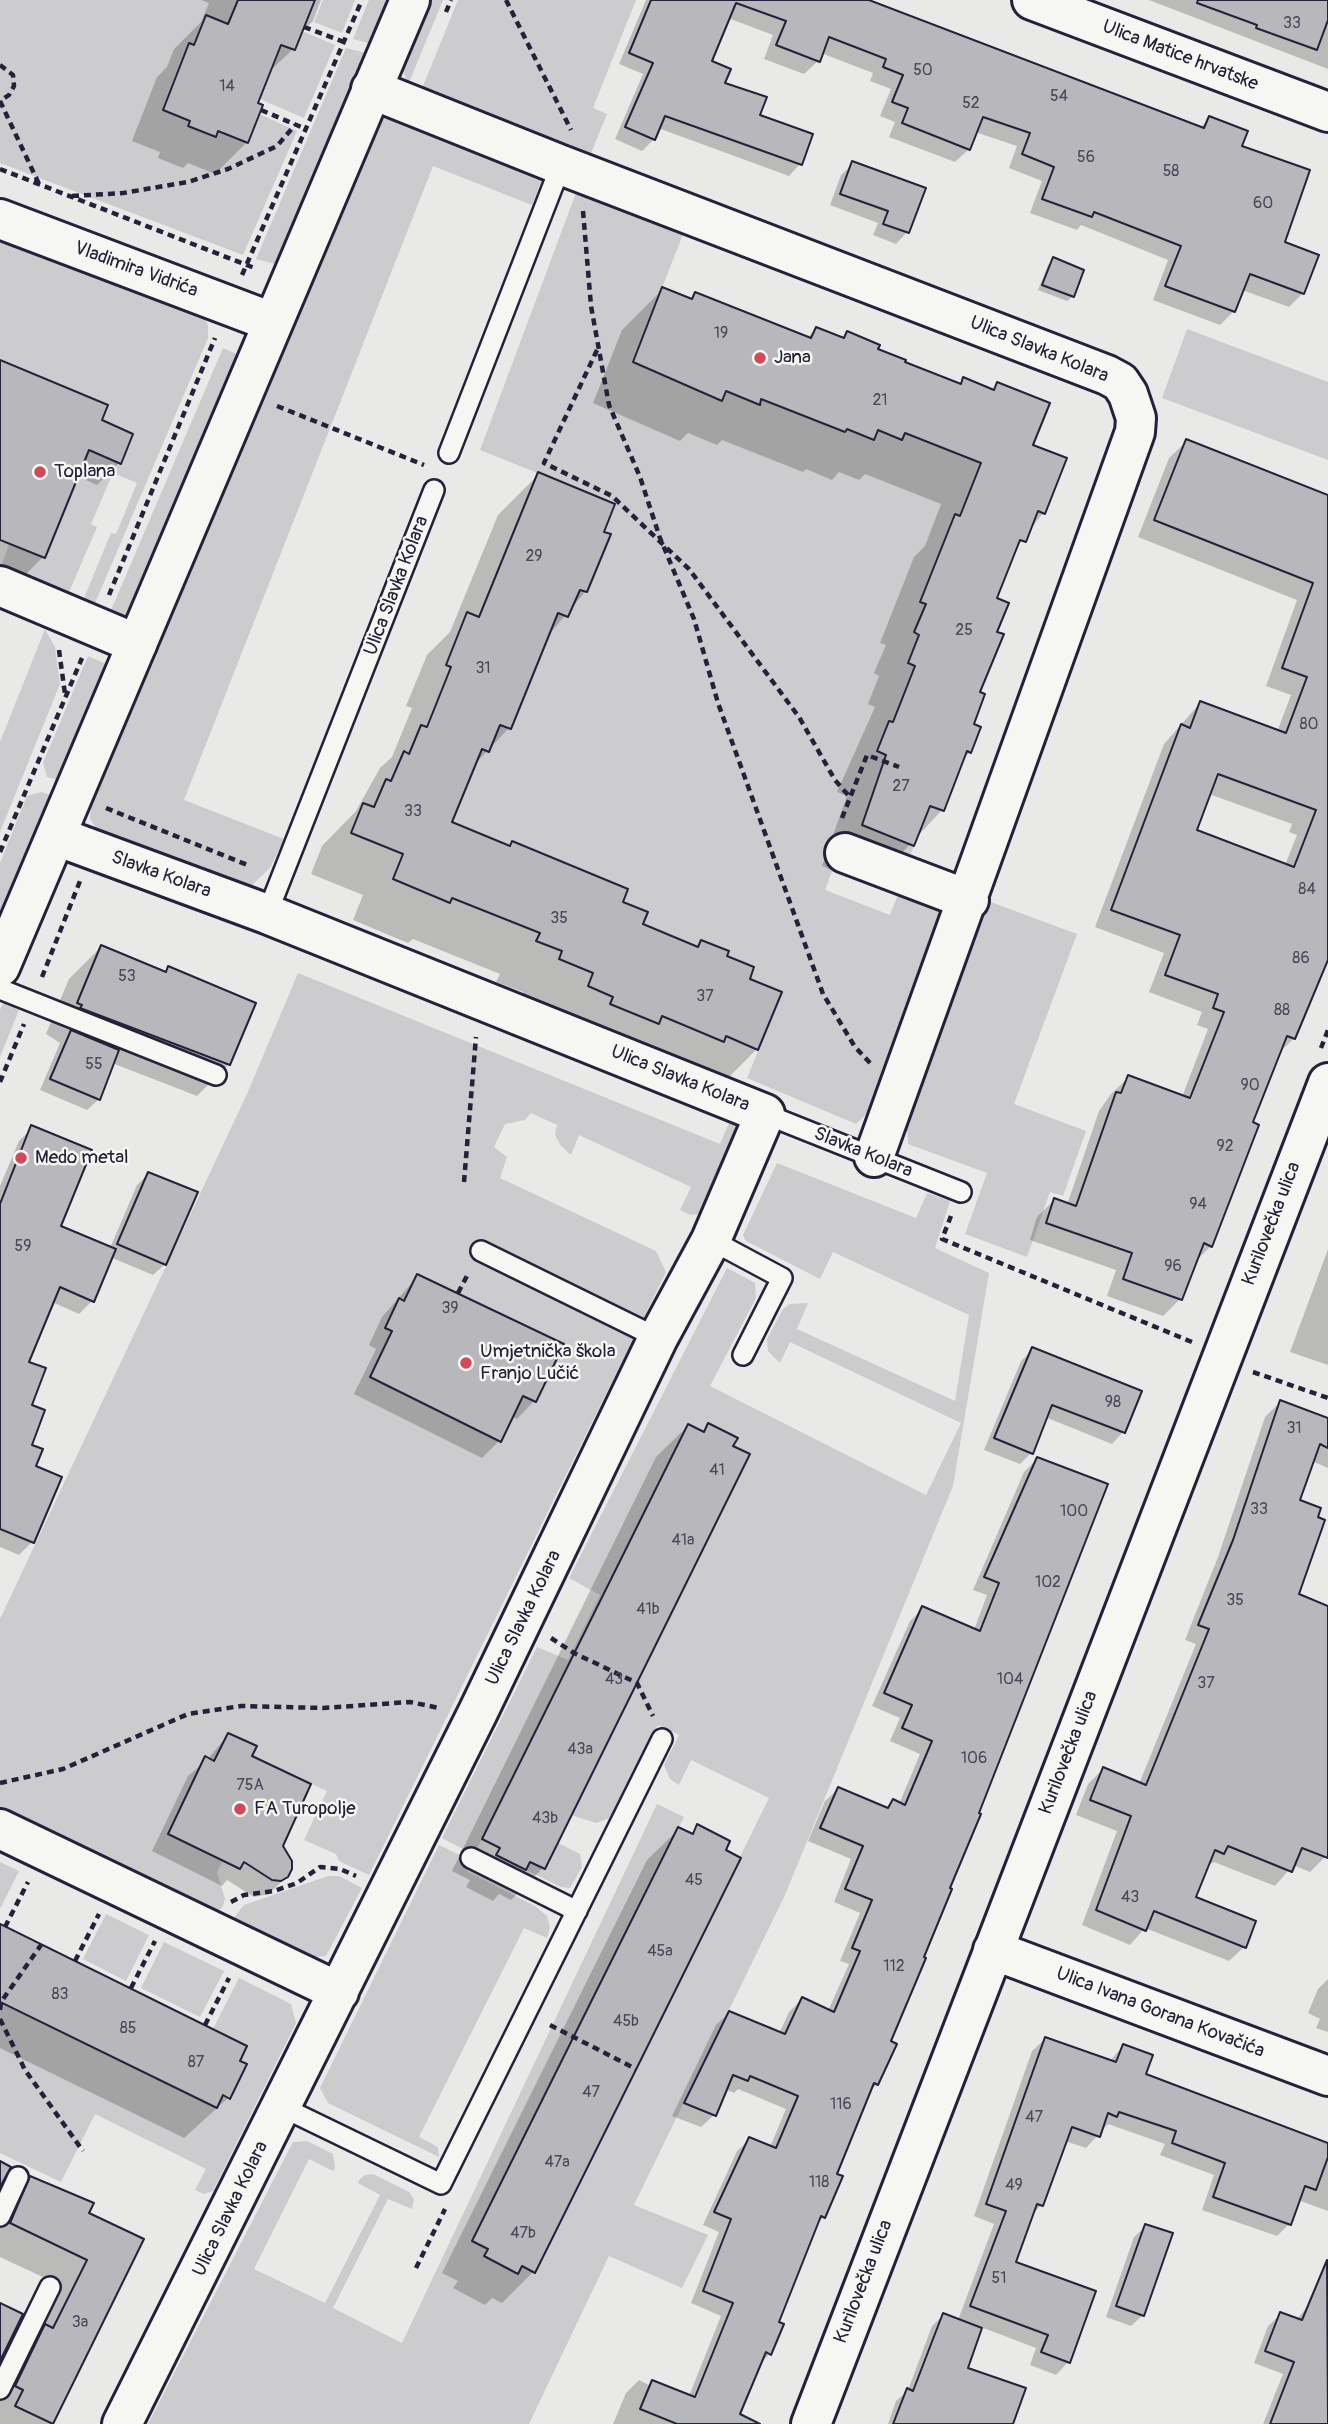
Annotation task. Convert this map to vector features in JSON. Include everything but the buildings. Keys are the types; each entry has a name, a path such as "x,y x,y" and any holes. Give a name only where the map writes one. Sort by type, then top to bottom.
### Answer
{"street":[{"path":"0,967 410,0"},
{"name":"Ulica Matice hrvatske","path":"1032,0 1328,111"},
{"name":"Ulica Slavka Kolara","path":"371,89 569,169 1107,375 1120,382 1128,394 1136,418 1135,432 969,900 874,1157"},
{"name":"Vladimira Vidrića","path":"0,219 272,322"},
{"path":"0,586 137,644"},
{"name":"Slavka Kolara","path":"55,836 267,914"},
{"path":"845,853 969,900"},
{"name":"Ulica Slavka Kolara","path":"122,2424 282,2108 658,1338 710,1240 765,1114 267,914"},
{"name":"Kurilovečka ulica","path":"811,2424 1328,1083"},
{"path":"0,1829 338,1993"},
{"name":"Ulica Ivana Gorana Kovačića","path":"993,1950 1328,2076"}],"lane":[{"path":"449,453 569,169"},
{"name":"Ulica Slavka Kolara","path":"267,914 434,490"},
{"path":"0,989 216,1075"},
{"name":"Slavka Kolara","path":"765,1114 961,1192"},
{"path":"710,1240 782,1278 743,1355"},
{"path":"481,1251 658,1338"},
{"path":"282,2108 440,2184 662,1739"},
{"path":"471,1857 577,1911"},
{"path":"0,2216 18,2177"},
{"path":"0,2389 50,2287"}],"path":[{"path":"0,852 230,304 362,0"},
{"path":"506,0 576,143 569,169 609,405 640,477 660,538 694,619 718,703 823,994 855,1047 875,1068"},
{"path":"303,27 344,42"},
{"path":"0,65 13,75 14,86 9,95 0,100 39,184"},
{"path":"261,110 306,129"},
{"path":"68,196 133,191 198,179 246,162 277,146 295,125"},
{"path":"0,169 290,281"},
{"path":"598,348 544,463 612,496 660,538 725,614 799,717 835,780 850,797"},
{"path":"57,640 65,697"},
{"path":"845,853 844,841 835,837 867,755 899,767"},
{"path":"464,1182 473,1052 482,999"},
{"path":"961,1192 942,1239 1205,1347 1219,1360 1328,1398"},
{"path":"547,1636 574,1653 637,1683 662,1739"},
{"path":"0,1783 63,1769 188,1714 242,1706 323,1708 410,1702 446,1709"},
{"path":"227,1910 233,1900 297,1883 320,1867 340,1869 388,1893"},
{"path":"5,1927 30,1877"},
{"path":"75,1961 102,1906"},
{"path":"131,1988 159,1934"},
{"path":"0,2010 1,2002 41,1945"},
{"path":"205,2025 233,1971"},
{"path":"0,2019 25,2070 83,2151"},
{"path":"539,2019 636,2069"},
{"path":"416,2269 447,2205"}],"shaded area":[{"path":"0,0 238,0 228,24 205,16 194,45 188,44 163,109 190,121 189,126 216,137 218,131 248,143 259,114 297,131 243,255 0,163"},
{"path":"323,0 355,0 342,33 314,22"},
{"path":"369,0 389,0 371,44 353,39"},
{"path":"430,0 443,0 408,85 403,71 404,61"},
{"path":"458,0 636,0 593,108 607,114 588,161 419,96"},
{"path":"302,31 335,45 304,118 260,99 269,75 272,41"},
{"path":"346,48 366,53 275,264 256,259"},
{"path":"391,115 546,169 532,205 433,166 184,800 284,839 270,868 250,887 99,833 90,819 91,799 378,120"},
{"path":"580,182 687,224 633,362 681,381 701,371 694,389 722,400 726,391 759,404 761,399 845,432 847,429 877,430 901,440 905,433 967,457 996,450 960,516 954,515 920,601 943,611 920,618 914,632 919,635 908,663 920,668 893,722 889,721 877,751 902,760 881,768 875,784 914,846 908,861 845,837 825,890 890,915 901,887 953,907 880,1101 856,1124 747,1078 782,992 750,979 754,967 641,930 648,912 623,902 628,889 455,824 453,828 447,804 458,808 482,749 489,752 500,725 511,729 558,613 568,617 580,590 587,592 610,535 604,532 615,504 480,450"},
{"path":"0,237 196,315 206,320 208,326 208,338 93,608 82,603 111,533 116,534 137,483 113,473 91,524 97,527 67,597 0,570 9,544 45,558 108,405 0,360"},
{"path":"1187,329 1328,382 1328,460 1162,398"},
{"path":"223,348 239,355 124,622 109,615"},
{"path":"45,629 55,647 60,684 0,832 0,742"},
{"path":"88,656 106,664 58,780 47,777 43,763"},
{"path":"41,792 51,795 0,917 0,863 27,796"},
{"path":"980,898 1077,934 1014,1104 1086,1131 1063,1196 1050,1192 1027,1257 965,1234 987,1173 908,1144 906,1111"},
{"path":"298,973 720,1144 732,1116 742,1129 699,1214 690,1215 680,1210 691,1187 579,1135 571,1155 561,1146 555,1135 557,1125 531,1113 525,1120 505,1124 494,1147 507,1157 500,1178 656,1251 666,1272 369,1875 339,1861 336,1854 304,1840 327,1791 252,1756 256,1746 228,1733 214,1761 205,1757 168,1833 222,1862 217,1872 225,1899 222,1908 215,1912 0,1808 0,1619 247,1094"},
{"path":"4,1001 19,1010 0,1057 0,1010"},
{"path":"777,1163 916,1218 927,1193 950,1201 935,1248 989,1273 953,1486 785,1895 634,2205 708,2235 682,2288 609,2256 529,2424 148,2424 293,2142 307,2141 333,2154 335,2168 333,2171 309,2159 254,2269 325,2303 380,2195 358,2183 359,2180 365,2175 373,2174 409,2192 414,2200 412,2209 388,2199 333,2308 402,2343 657,1804 684,1817 472,2240 488,2249 484,2257 518,2274 522,2266 535,2272 769,1798 691,1760 679,1785 670,1779 664,1765 679,1735 658,1725 610,1818 596,1823 571,1815 750,1455 733,1446 737,1437 709,1424 704,1432 688,1424 474,1855 442,1838 537,1647 568,1660 600,1595 569,1578 727,1268 755,1283 756,1298 710,1386 926,1495 961,1423 790,1342 780,1363 768,1351 767,1339 783,1309 790,1304 808,1303 797,1329 955,1401 969,1315 833,1252 820,1279 746,1241 743,1235"},
{"path":"558,1843 580,1854 582,1867 570,1888 561,1887 526,1870 530,1862 545,1869"},
{"path":"439,1845 472,1861 467,1871 535,1906 547,1916 550,1927 547,1938 524,1928 419,2137 438,2147 439,2157 328,2103 320,2088"},
{"path":"0,1862 19,1871 0,1909"},
{"path":"328,1876 339,1876 362,1888 326,1956 304,1958 232,1920 244,1905"},
{"path":"106,1914 149,1935 126,1981 83,1959"},
{"path":"164,1942 224,1971 200,2017 141,1988"},
{"path":"239,1978 291,2004 296,2023 213,2191 204,2194 195,2190 206,2169 95,2114 61,2182 0,2153 0,2002 223,2095 247,2064 240,2061 247,2046 213,2029"}],"place":[{"name":"Jana","path":"760,358"},
{"name":"Toplana","path":"40,472"},
{"name":"Medo metal","path":"21,1158"},
{"name":"Umjetnička škola Franjo Lučić","path":"466,1363"},
{"name":"FA Turopolje","path":"240,1809"}]}
